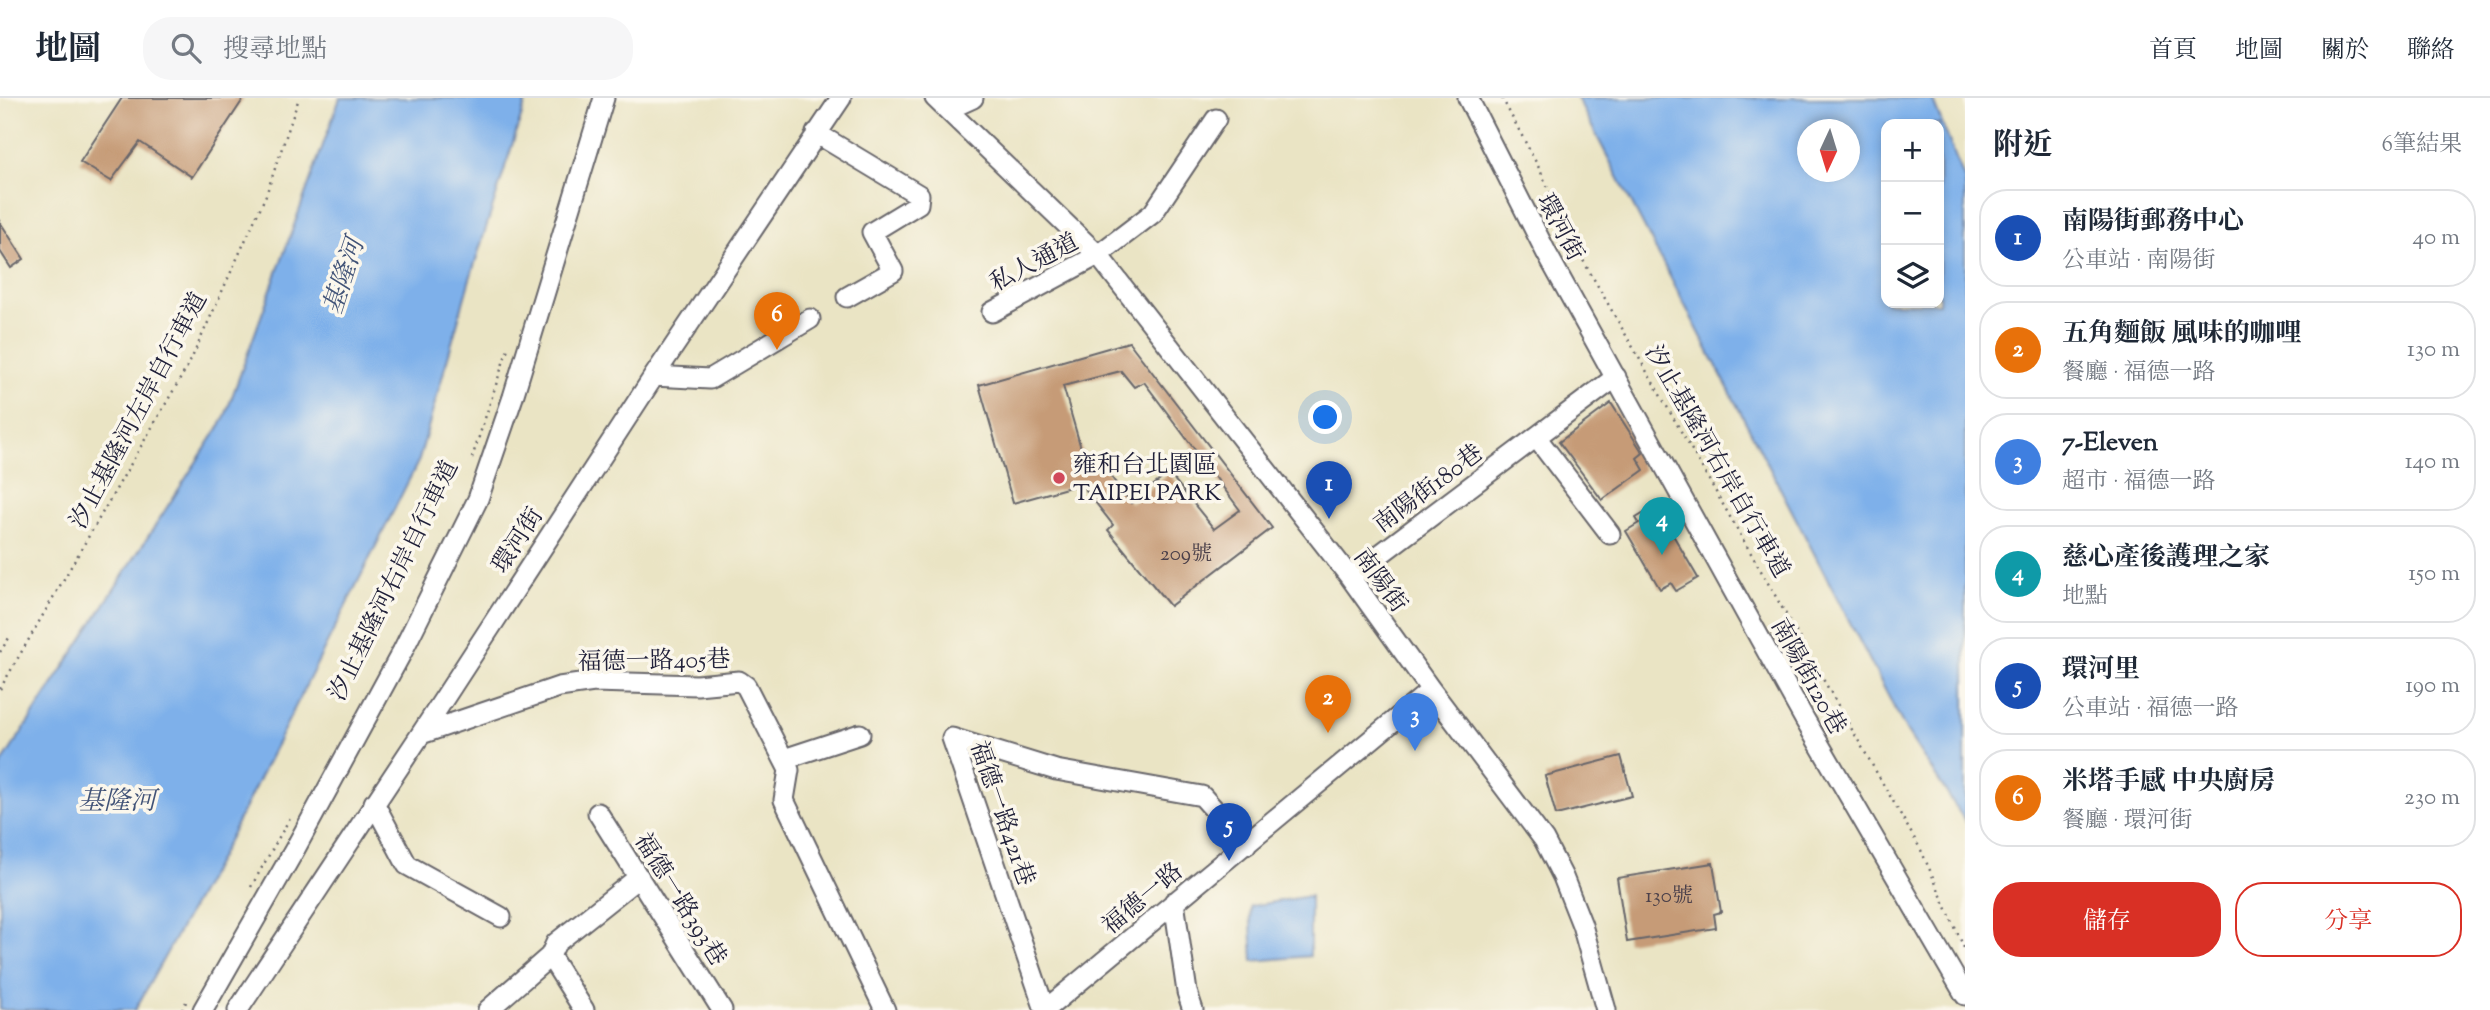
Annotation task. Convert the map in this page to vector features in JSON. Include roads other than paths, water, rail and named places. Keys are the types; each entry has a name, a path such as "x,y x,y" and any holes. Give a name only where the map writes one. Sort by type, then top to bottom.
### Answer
{"street":[{"name":"環河街","path":"196,1004 295,849 396,664 478,499 513,397 604,98"},
{"name":"環河街","path":"238,1010 654,376 841,98"},
{"path":"942,104 973,98"},
{"name":"環河街","path":"1468,98 1547,254 1616,377"},
{"name":"南陽街","path":"942,104 1098,255 1350,578 1544,840 1563,877 1582,925 1606,1010"},
{"name":"私人通道","path":"992,312 1098,255 1153,213 1216,119"},
{"path":"816,133 919,195 918,204 872,232 893,271 848,297"},
{"path":"654,376 710,379 810,319"},
{"name":"南陽街180巷","path":"1350,578 1616,377"},
{"name":"南陽街120巷","path":"1616,377 1805,720 1965,995"},
{"path":"1536,437 1610,534"},
{"name":"福德一路405巷","path":"421,734 559,687 594,682 697,685 739,681 746,686 789,769 784,800 885,1010"},
{"name":"福德一路","path":"1045,1010 1431,690"},
{"path":"783,758 860,734"},
{"name":"福德一路421巷","path":"1045,1010 952,738 1056,770 1202,796 1246,845"},
{"path":"374,803 407,865 501,916"},
{"name":"福德一路393巷","path":"598,814 722,1010"},
{"path":"488,1010 550,956 556,943 639,877"},
{"path":"1174,902 1193,1010"},
{"path":"550,956 584,1010"}],"water":[{"name":"基隆河","path":"340,98 527,98 469,282 419,460 221,855 135,1010 0,1010 0,766 224,419"},
{"path":"1577,98 1932,98 1940,119 1881,119 1881,308 1944,308 1944,128 1965,181 1965,821 1907,732"},
{"path":"1310,896 1310,956 1253,961 1250,906"}],"place":[{"name":"米塔手感 中央廚房","path":"777,350"},
{"name":"雍和台北園區 TAIPEI PARK","path":"1059,478"},
{"name":"南陽街郵務中心","path":"1329,519"},
{"name":"慈心產後護理之家","path":"1662,555"},
{"name":"五角麵飯 風味的咖哩","path":"1328,733"},
{"name":"7-Eleven","path":"1415,751"},
{"name":"環河里","path":"1229,861"}]}
